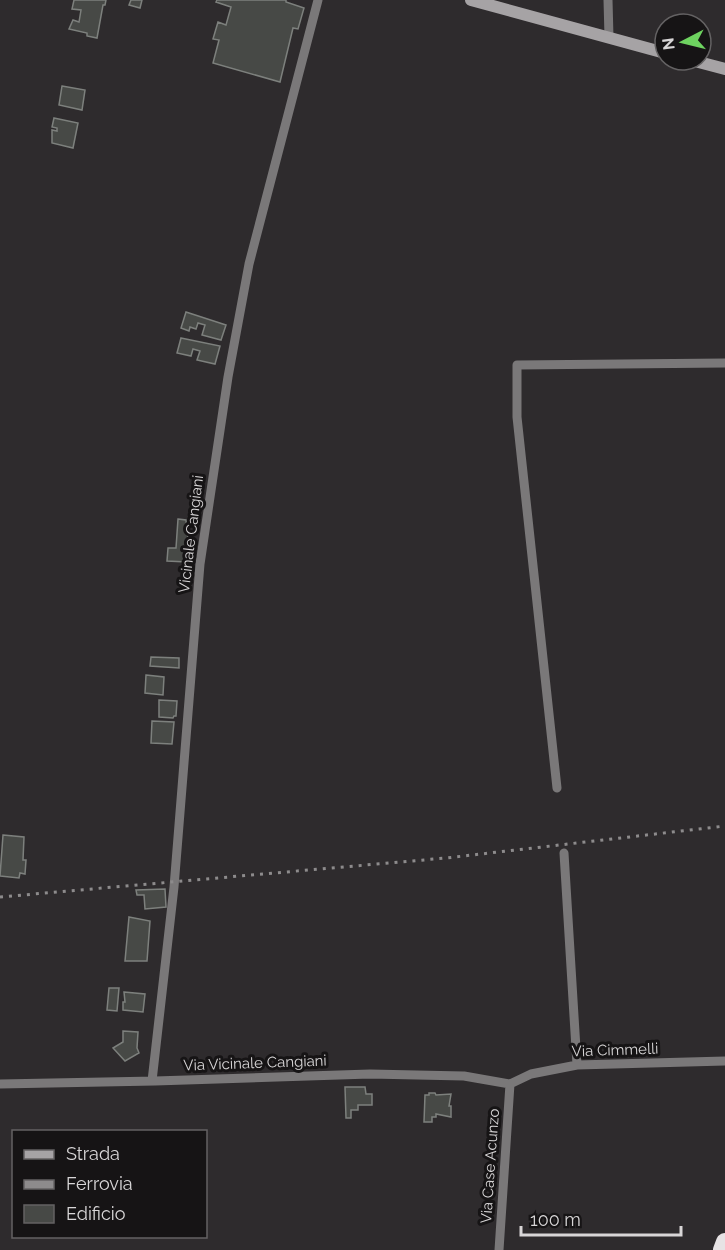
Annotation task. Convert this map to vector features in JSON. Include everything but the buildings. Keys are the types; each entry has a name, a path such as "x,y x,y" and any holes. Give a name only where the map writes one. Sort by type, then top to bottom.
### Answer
{"highway":[{"path":"722,1250 725,1242"}],"main road":[{"path":"471,0 653,50"}],"street":[{"name":"Vicinale Cangiani","path":"152,1081 174,887 200,564 226,386 249,264 318,0"},
{"path":"608,0 609,37"},
{"path":"557,788 516,417 517,365 725,363"},
{"path":"564,853 577,1065"},
{"name":"Via Cimmelli","path":"510,1084 531,1074 577,1065 725,1061"},
{"name":"Via Vicinale Cangiani","path":"0,1084 370,1074 464,1076 510,1084"},
{"name":"Via Case Acunzo","path":"499,1250 510,1084"}],"railway":[{"path":"0,897 446,858 725,826"}]}
